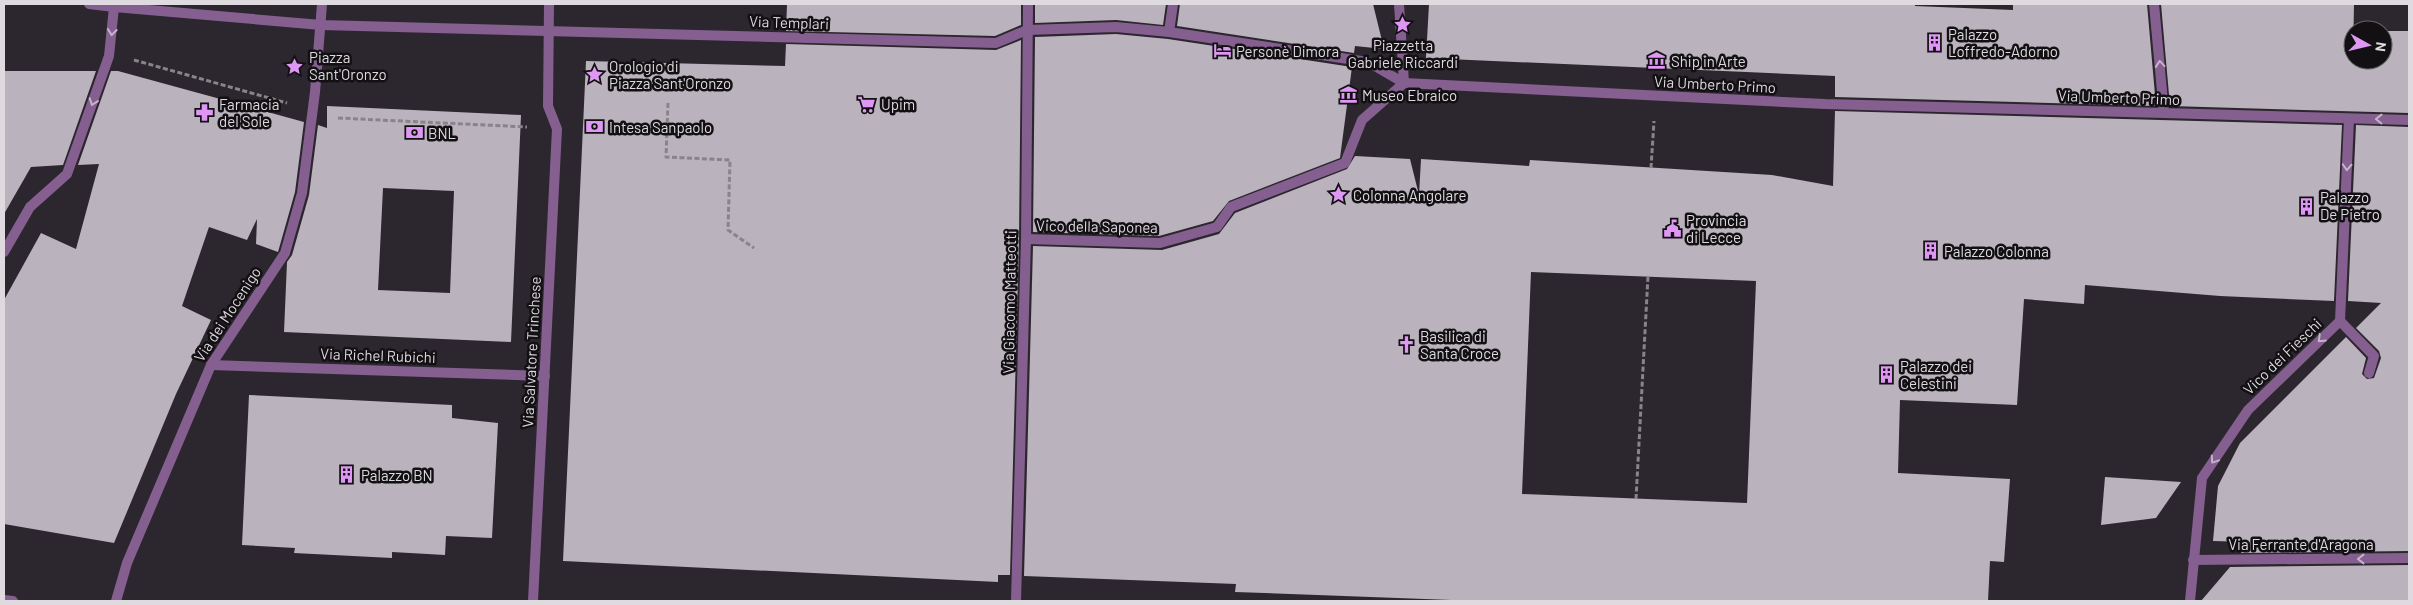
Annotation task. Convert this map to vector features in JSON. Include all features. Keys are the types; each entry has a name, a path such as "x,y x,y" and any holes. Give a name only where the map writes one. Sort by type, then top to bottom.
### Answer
{"street":[{"path":"89,4 321,25 549,32 549,4"},
{"path":"321,25 322,4"},
{"name":"Via Giacomo Matteotti","path":"1016,601 1026,239 1026,30 1028,4"},
{"path":"1169,32 1173,4"},
{"path":"1399,4 1404,83"},
{"path":"2154,4 2164,113"},
{"path":"4,252 30,207 67,174 109,56 114,7"},
{"name":"Via dei Mocenigo","path":"116,601 127,563 210,365 285,252 302,193 313,110 321,25"},
{"name":"Via Umberto Primo","path":"1026,30 1116,26 1169,32 1368,62 1404,83 1825,104 2409,120"},
{"name":"Via Templari","path":"549,32 996,43 1026,30"},
{"name":"Via Salvatore Trinchese","path":"533,601 557,129 548,106 549,32"},
{"name":"Vico della Saponea","path":"1026,239 1160,243 1217,227 1231,207 1345,163 1362,120 1404,83"},
{"name":"Vico dei Fieschi","path":"2190,601 2202,478 2248,410 2340,321 2349,118"},
{"path":"2340,321 2374,356 2369,373"},
{"name":"Via Richel Rubichi","path":"210,365 545,376"},
{"name":"Via Ferrante d'Aragona","path":"2193,560 2409,558"},
{"path":"4,600 13,601"}],"path":[{"path":"128,58 313,110"},
{"path":"1651,168 1655,96"},
{"path":"668,103 666,157 730,160 728,230 754,248"},
{"path":"336,118 521,126"},
{"path":"1636,499 1648,276"}],"building":[{"path":"787,4 1021,4 1021,25 995,36 786,31"},
{"path":"1035,4 1166,4 1163,25 1116,20 1035,23"},
{"path":"1180,4 1373,4 1384,49 1355,46 1354,53 1177,26"},
{"path":"1429,4 1915,4 1915,6 2013,10 2013,4 2147,4 2156,106 1835,97 1835,76 1426,58"},
{"path":"2161,4 2354,4 2354,20 2343,20 2343,70 2393,70 2393,31 2409,31 2409,113 2170,106"},
{"path":"1116,34 1168,39 1352,67 1340,158 1229,201 1213,221 1159,236 1033,232 1035,37"},
{"path":"1021,40 1019,239 1010,575 998,575 998,582 563,561 586,61 785,66 786,44 996,50"},
{"path":"4,71 96,71 63,165 31,167 4,214"},
{"path":"111,71 118,71 304,122 295,192 278,252 256,244 257,219 247,240 209,227 182,306 211,320 176,394 114,543 4,524 4,300 41,233 76,249 99,164 78,165"},
{"path":"327,106 521,115 511,342 284,332 287,262 292,255 309,195 318,125 327,128","holes":["383,188 454,191 450,293 378,290"]},
{"path":"1835,111 2342,125 2334,301 2220,296 2085,285 2084,304 2024,299 2017,405 1900,400 1898,473 2010,479 2004,562 1990,561 1988,601 1478,601 1235,592 1236,584 1024,576 1033,246 1162,250 1219,234 1235,213 1347,169 1355,156 1410,159 1419,195 1421,159 1529,166 1530,160 1772,175 1833,186","holes":["1531,272 1756,281 1747,503 1522,494"]},
{"path":"2356,125 2409,127 2409,551 2241,553 2250,542 2213,541 2218,486 2240,443 2346,337 2366,358 2362,374 2367,379 2374,378 2381,358 2379,351 2356,328 2381,303 2348,301"},
{"name":"Palazzo BN","path":"249,395 452,405 452,418 498,423 492,538 446,536 445,555 392,552 392,558 294,553 295,548 242,545"},
{"path":"2105,477 2181,482 2156,518 2101,525"},
{"path":"2409,565 2409,601 2201,601 2230,567"}],"place":[{"name":"Piazzetta Gabriele Riccardi","path":"1403,24"},
{"name":"Palazzo Loffredo-Adorno","path":"1934,43"},
{"name":"Personè Dimora","path":"1222,51"},
{"name":"Ship in Arte","path":"1657,61"},
{"name":"Piazza Sant'Oronzo","path":"295,66"},
{"name":"Orologio di Piazza Sant'Oronzo","path":"595,75"},
{"name":"Museo Ebraico","path":"1348,95"},
{"name":"Upim","path":"867,104"},
{"name":"Farmacia del Sole","path":"205,113"},
{"name":"Intesa Sanpaolo","path":"595,127"},
{"name":"BNL","path":"414,133"},
{"name":"Colonna Angolare","path":"1339,195"},
{"name":"Palazzo De Pietro","path":"2306,206"},
{"name":"Provincia di Lecce","path":"1672,229"},
{"name":"Palazzo Colonna","path":"1930,251"},
{"name":"Basilica di Santa Croce","path":"1406,345"},
{"name":"Palazzo dei Celestini","path":"1886,375"},
{"name":"Palazzo BN","path":"347,475"}]}
